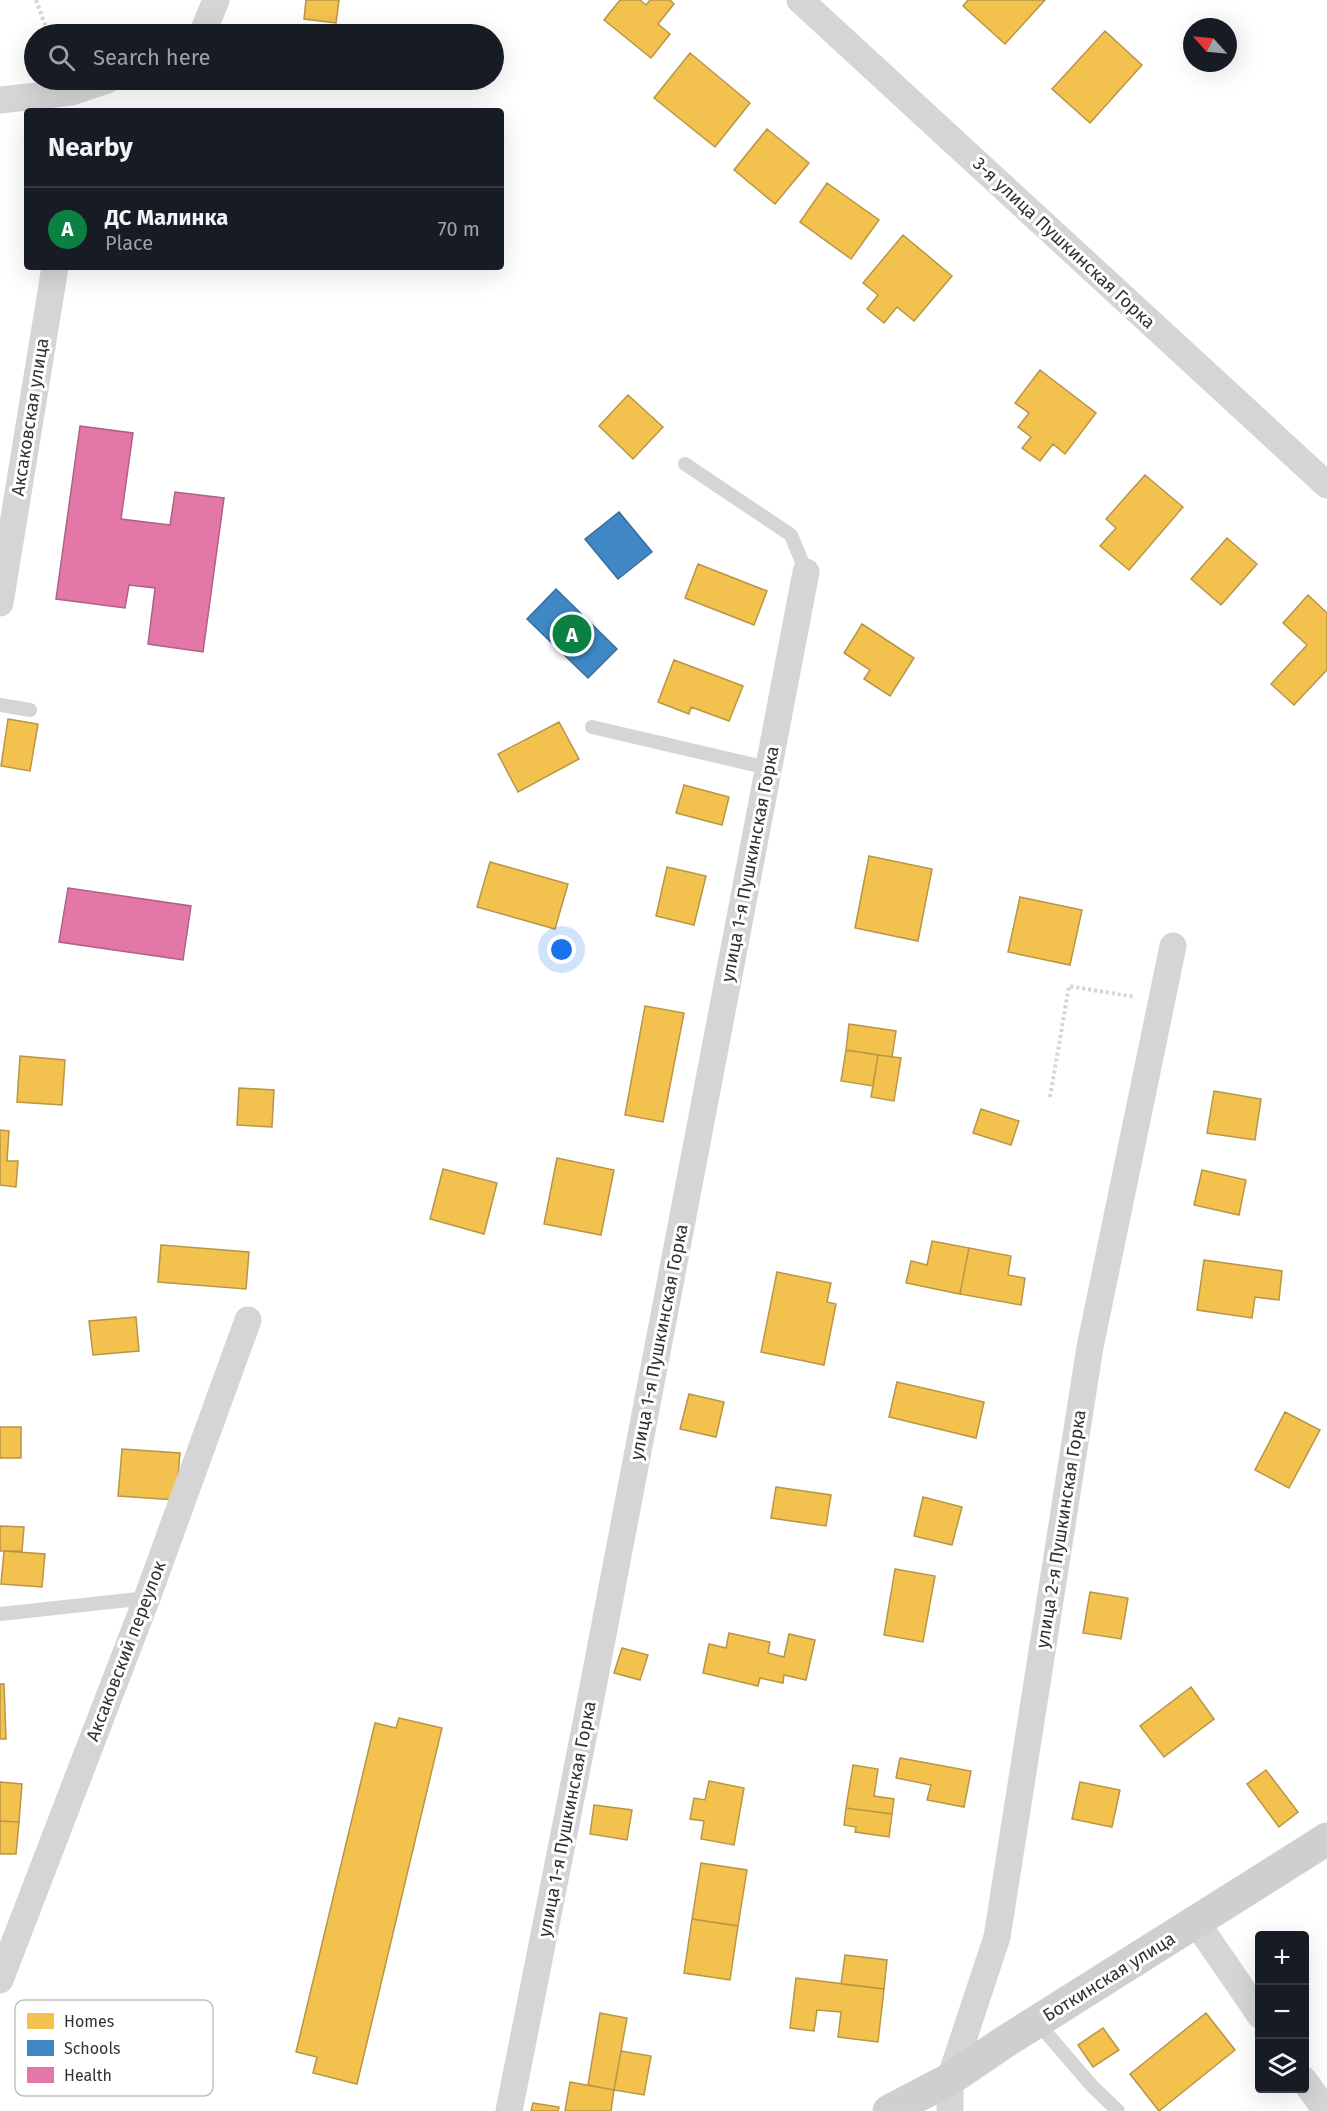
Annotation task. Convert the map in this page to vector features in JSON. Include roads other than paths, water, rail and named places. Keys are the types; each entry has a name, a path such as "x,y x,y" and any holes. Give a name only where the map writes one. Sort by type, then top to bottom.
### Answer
{"street":[{"path":"206,24 216,0"},
{"name":"3-я улица Пушкинская Горка","path":"800,0 1327,485"},
{"path":"0,100 72,101 90,90"},
{"name":"Аксаковская улица","path":"0,603 55,270"},
{"name":"улица 1-я Пушкинская Горка","path":"509,2111 575,1781 806,572"},
{"name":"улица 2-я Пушкинская Горка","path":"950,2095 997,1937 1090,1347 1173,946"},
{"name":"Аксаковский переулок","path":"0,1980 147,1598 248,1320"},
{"name":"Боткинская улица","path":"889,2111 950,2095 1036,2022 1327,1839"},
{"path":"1196,1922 1255,2008"},
{"path":"1309,2086 1326,2111"}],"lane":[{"path":"685,464 791,535 806,572"},
{"path":"0,705 30,710"},
{"path":"592,728 768,768"},
{"path":"0,1614 147,1598"},
{"path":"1036,2022 1092,2086 1118,2111"}],"place":[{"name":"ДС Малинка","path":"572,634"}]}
